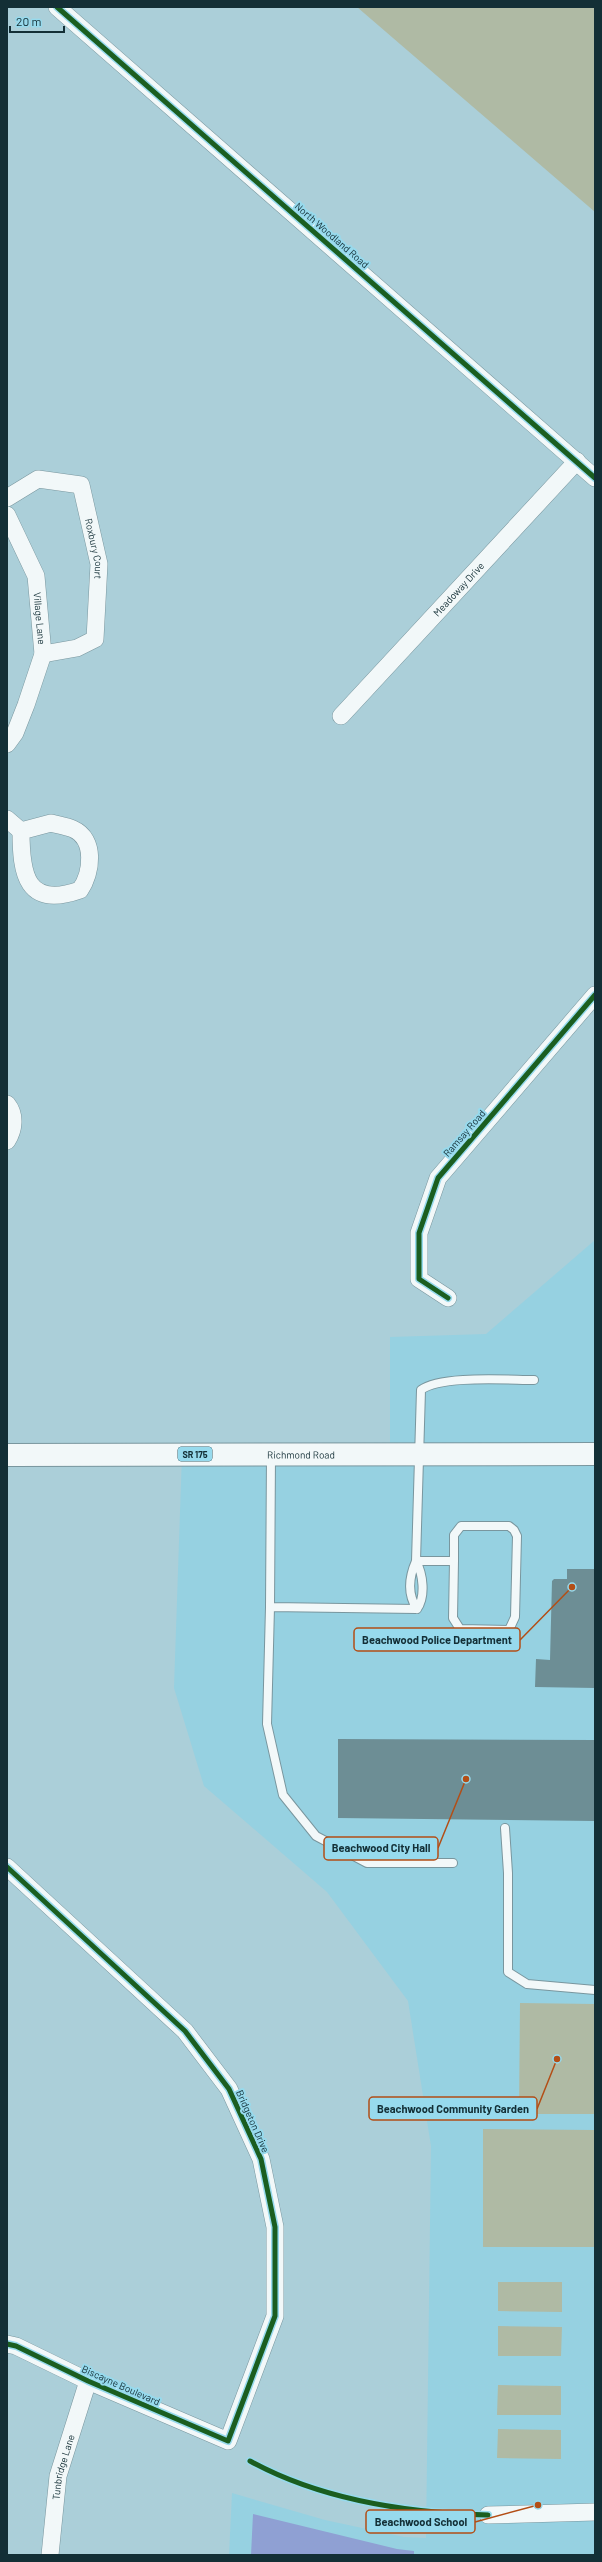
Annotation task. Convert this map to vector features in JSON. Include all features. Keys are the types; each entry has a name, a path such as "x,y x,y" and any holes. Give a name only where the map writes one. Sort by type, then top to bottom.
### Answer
{"main road":[{"name":"Richmond Road","path":"7,1455 595,1454"}],"street":[{"name":"North Woodland Road","path":"57,7 595,478"},
{"name":"Meadoway Drive","path":"341,716 577,461"},
{"name":"Roxbury Court","path":"7,498 38,479 81,485 99,564 95,639 77,648 43,654"},
{"name":"Village Lane","path":"7,515 36,576 43,654 10,735"},
{"path":"7,819 20,831 20,861 28,882 40,894 56,897 80,890 90,861 86,841 74,829 51,823 20,831"},
{"name":"Ramsay Road","path":"448,1298 419,1279 419,1233 438,1178 595,995"},
{"path":"7,1104 13,1116 12,1130 7,1141"},
{"name":"Bridgeton Drive","path":"7,1867 185,2031 229,2089 261,2159 275,2227 275,2316 228,2441"},
{"name":"Biscayne Boulevard","path":"7,2344 16,2346 88,2381 228,2441"},
{"name":"Tunbridge Lane","path":"50,2555 58,2476 88,2381"},
{"path":"488,2515 595,2512"}],"lane":[{"path":"270,1607 417,1610 410,1599 410,1574 416,1561 421,1390 427,1385 442,1381 534,1380"},
{"path":"271,1454 270,1607 267,1724 283,1795 316,1836 366,1863 453,1863"},
{"path":"461,1526 509,1526 514,1530 517,1536 515,1617 509,1630 460,1628 456,1625 453,1618 454,1561 454,1535 461,1526"},
{"path":"416,1561 454,1561"},
{"path":"505,1828 508,1873 508,1972 527,1984 595,1990"}],"shaded area":[{"path":"595,1240 595,2555 229,2555 232,2493 325,2520 404,2537 426,2538 431,2146 408,2001 327,1892 204,1786 174,1688 182,1454 390,1454 390,1337 486,1334"},
{"path":"253,2514 397,2549 414,2551 414,2555 251,2555"}],"green space":[{"path":"357,7 595,7 595,212"},
{"path":"520,2003 595,2004 595,2114 519,2114"},
{"path":"483,2129 595,2130 595,2247 483,2247"},
{"path":"498,2282 562,2282 562,2312 498,2311"},
{"path":"498,2326 562,2327 561,2356 498,2356"},
{"path":"498,2385 561,2386 561,2415 497,2415"},
{"path":"498,2429 561,2430 561,2459 497,2458"}],"building":[{"path":"567,1569 595,1569 595,1688 535,1687 536,1659 550,1660 552,1581 554,1579 567,1579"},
{"path":"338,1739 595,1740 595,1821 338,1818"}],"cycle path":[{"path":"57,7 595,478"},
{"path":"448,1298 419,1279 419,1233 438,1178 595,995"},
{"path":"7,1867 185,2031 229,2089 261,2159 275,2227 275,2316 228,2441 88,2381 16,2346 7,2344"},
{"path":"250,2461 306,2486 365,2502 427,2511 488,2515"}],"place":[{"name":"Beachwood Police Department","path":"572,1587"},
{"name":"Beachwood City Hall","path":"466,1779"},
{"name":"Beachwood Community Garden","path":"557,2059"},
{"name":"Beachwood School","path":"538,2505"}]}
